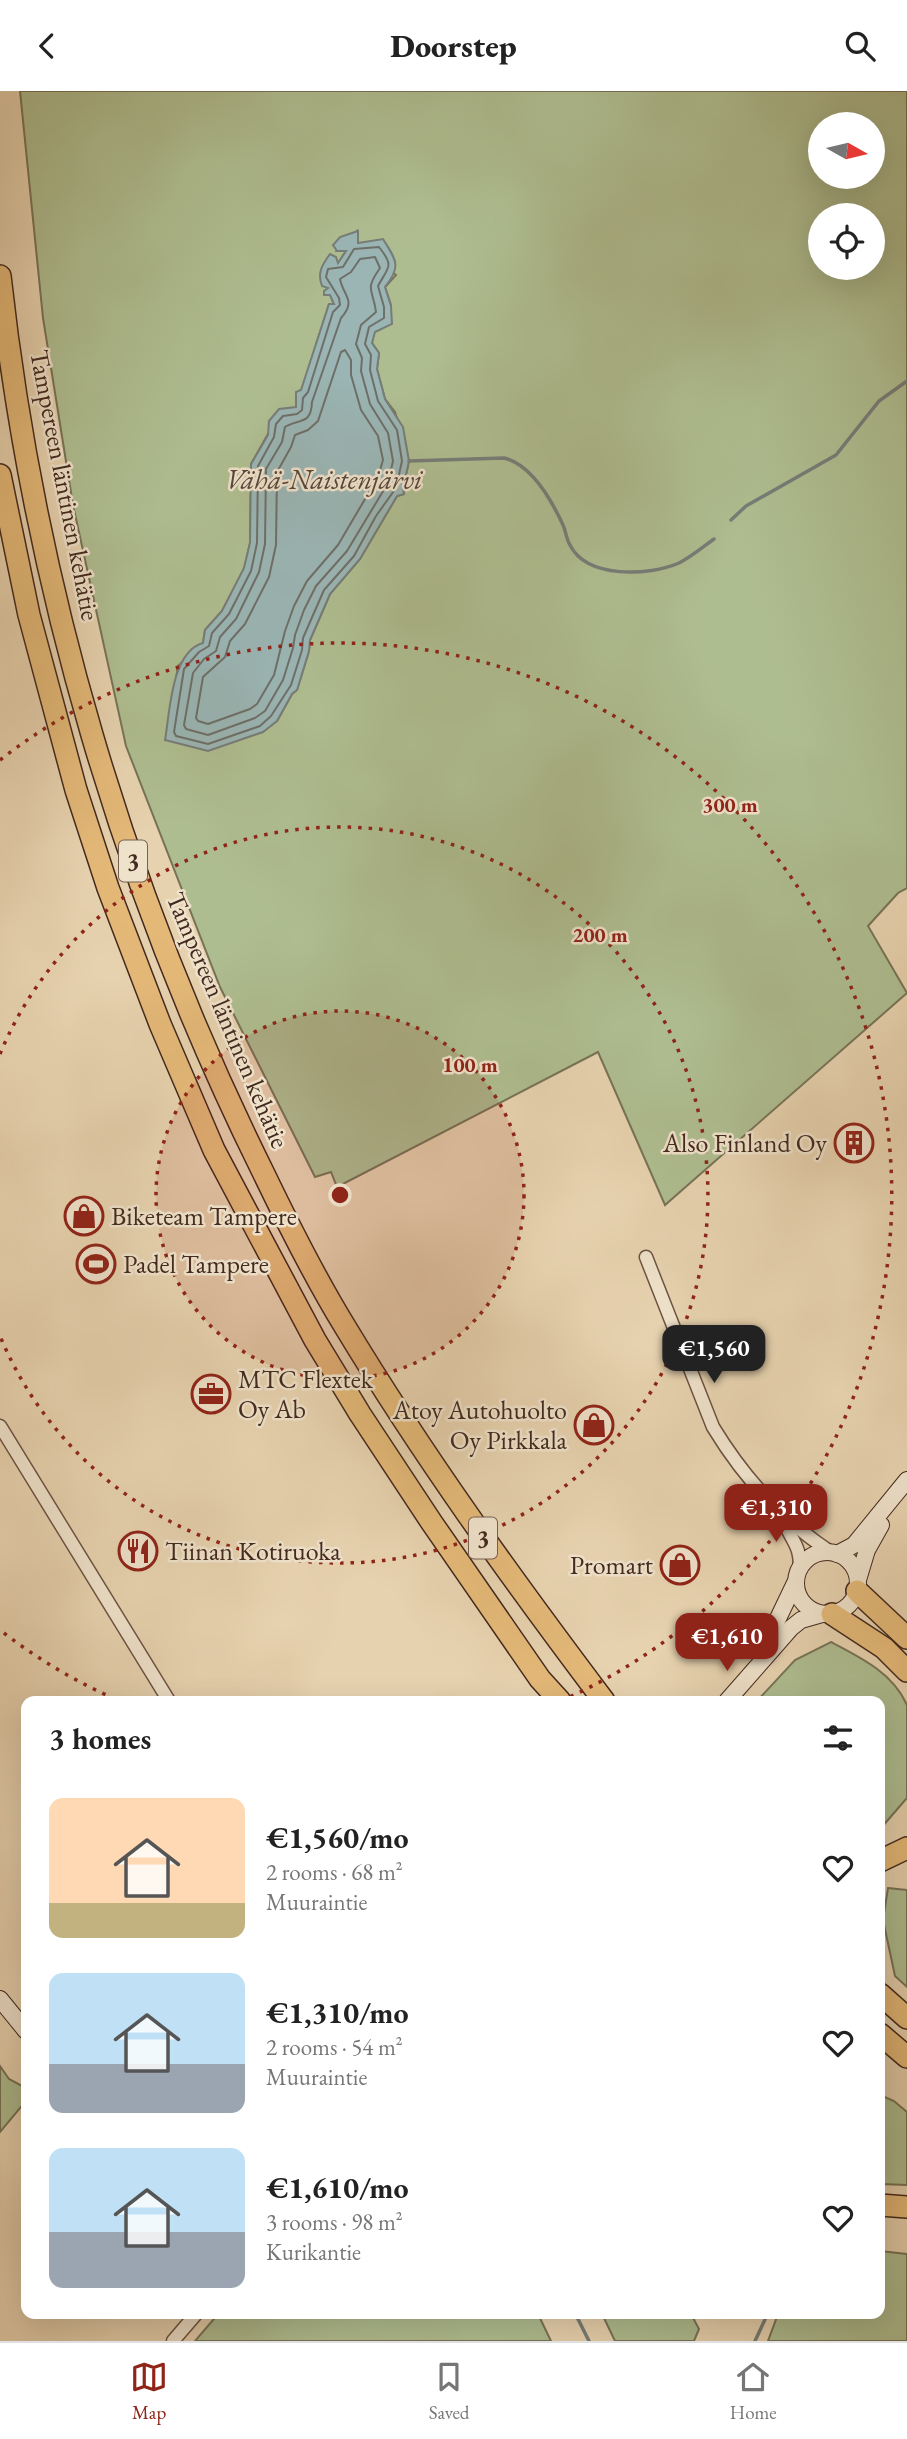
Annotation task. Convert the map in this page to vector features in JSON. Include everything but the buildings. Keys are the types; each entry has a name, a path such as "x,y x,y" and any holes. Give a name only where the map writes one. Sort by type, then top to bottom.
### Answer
{"highway":[{"name":"Tampereen läntinen kehätie","path":"0,276 20,427 58,610 107,781 141,885 188,1009 234,1113 296,1239 343,1324 462,1508 600,1696"},
{"name":"3","path":"0,475 29,615 76,790 113,900 160,1024 214,1150 281,1279 360,1414 540,1679 555,1696"},
{"path":"858,1585 907,1638"},
{"path":"827,1614 884,1648 907,1671"},
{"path":"580,1668 612,1696"},
{"path":"540,1679 551,1696"},
{"path":"885,1859 907,1848"},
{"path":"885,1998 907,2018"},
{"path":"885,2037 907,2057"},
{"path":"885,2205 907,2207"}],"main road":[{"path":"755,1668 804,1562 813,1556 825,1552 835,1553 854,1545 907,1480"},
{"path":"731,1696 801,1620 847,1608 858,1585 867,1550 896,1495"},
{"path":"835,1553 853,1566 858,1585"},
{"path":"798,1576 799,1599 812,1611 827,1614"},
{"path":"0,1999 21,2025"}],"street":[{"path":"646,1257 713,1427 754,1485 782,1516 793,1521 810,1537 835,1553"},
{"path":"0,1426 166,1696"},
{"path":"782,1516 786,1530 795,1539 801,1559 798,1576"},
{"path":"173,2341 192,2319"}],"green space":[{"path":"20,91 907,91 907,888 898,893 868,926 907,993 665,1205 598,1052 337,1187 331,1172 315,1177 220,987 126,746 73,505 43,318","holes":["357,231 358,243 396,275 385,287 391,305 374,332 372,343 379,353 377,369 385,399 395,412 409,461 404,494 397,496 360,559 330,594 310,640 297,690 277,721 166,740 178,666 203,643 205,630 222,611 244,569 250,543 251,464 268,434 296,408 329,304 334,304 331,283 346,251 337,251"]},
{"path":"831,1642 875,1667 901,1694 907,1705 907,1798 885,1823 885,1696 762,1696 795,1660"},
{"path":"888,1888 907,1890 907,1987 895,1976 885,1929"},
{"path":"0,2066 9,2079 21,2085 21,2107 0,2132"},
{"path":"885,2097 907,2112 907,2185 885,2184"},
{"path":"885,2252 907,2254 907,2341 768,2341 776,2319 885,2319"},
{"path":"214,2319 540,2319 551,2341 195,2341"},
{"path":"604,2319 694,2319 699,2329 694,2341 615,2341"}],"water":[{"name":"Vähä-Naistenjärvi","path":"358,231 358,243 383,239 395,263 394,274 385,287 391,306 392,324 375,332 372,343 379,353 377,369 385,399 403,427 409,461 404,494 397,496 360,559 330,594 310,640 297,690 277,721 263,732 208,751 165,740 178,670 192,649 203,643 205,630 222,611 244,568 250,543 251,464 268,435 269,421 279,409 296,407 296,392 301,390 329,304 334,304 330,295 324,295 328,288 322,286 321,269 330,254 336,257 338,263 346,251 337,251 333,245 340,237"}],"waterway":[{"path":"731,520 746,506 836,455 879,401 907,381"},
{"path":"409,461 504,458 514,462 540,484 578,556 604,569 636,572 666,567 683,561 714,539"},
{"path":"578,2319 589,2341"},
{"path":"755,2341 765,2319"}],"place":[{"name":"Also Finland Oy","path":"854,1143"},
{"name":"Biketeam Tampere","path":"84,1216"},
{"name":"Padel Tampere","path":"96,1264"},
{"name":"MTC Flextek Oy Ab","path":"211,1394"},
{"name":"Atoy Autohuolto Oy Pirkkala","path":"594,1425"},
{"name":"Tiinan Kotiruoka","path":"138,1551"},
{"name":"Promart","path":"680,1565"}]}
